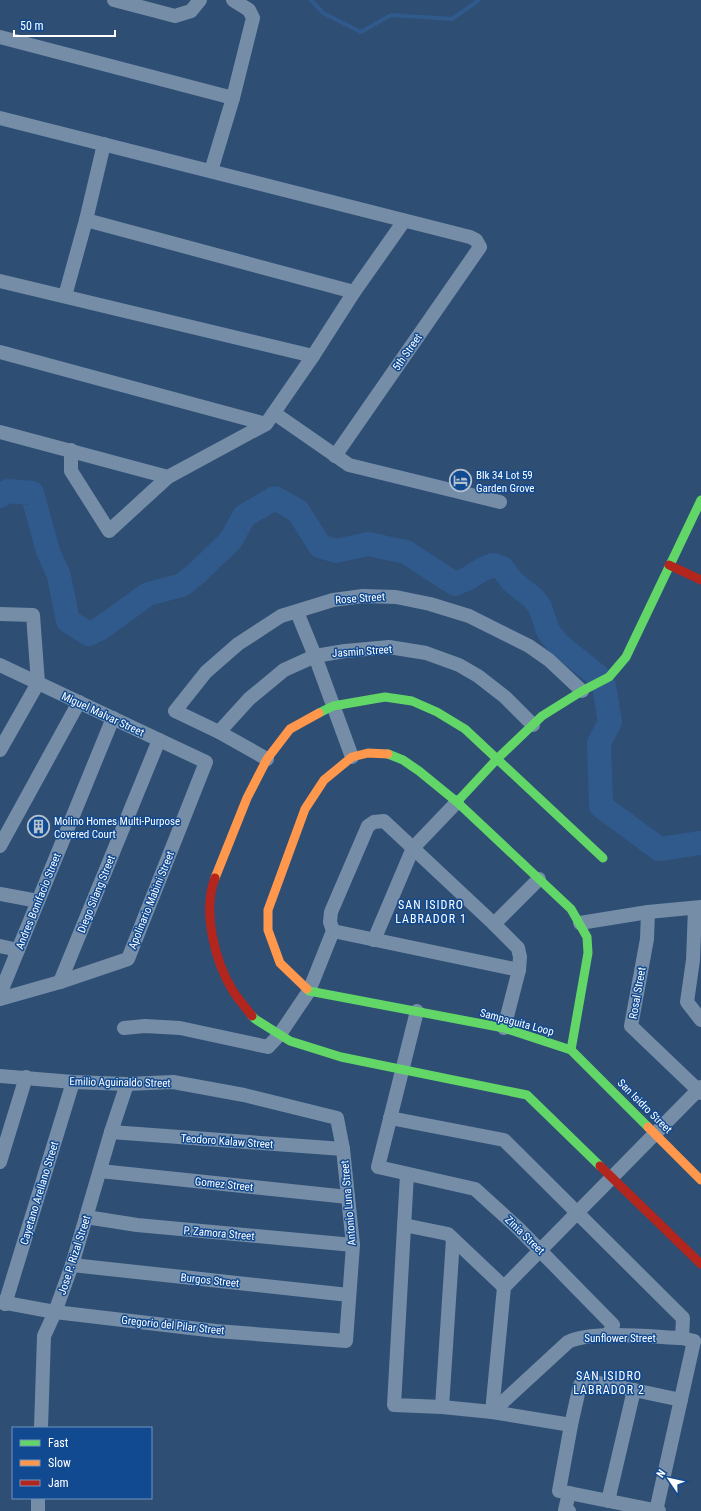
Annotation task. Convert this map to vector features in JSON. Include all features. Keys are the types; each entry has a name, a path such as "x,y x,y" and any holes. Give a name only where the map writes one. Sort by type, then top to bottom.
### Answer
{"street":[{"path":"114,0 175,16 191,11 200,0"},
{"path":"211,171 234,98 253,18 249,10 233,0"},
{"path":"0,37 234,98"},
{"path":"0,118 404,221 354,292 313,356 270,418 168,477 109,531 71,470 71,450"},
{"path":"65,296 86,220 104,144"},
{"path":"86,220 354,292"},
{"name":"5th Street","path":"335,456 480,247 476,240 470,237 404,221"},
{"path":"0,281 313,356"},
{"path":"0,352 270,418 350,465 500,502"},
{"path":"0,432 168,477"},
{"path":"374,940 413,848 497,759 542,716 609,677 626,657 701,500"},
{"path":"669,565 701,580"},
{"name":"Rose Street","path":"219,732 175,711 206,672 238,644 281,616 333,600 363,596 396,597 450,609 469,616 529,646 549,660 585,690"},
{"path":"297,612 315,656 352,757"},
{"path":"0,614 33,615 38,683 0,750"},
{"name":"Jasmin Street","path":"219,732 249,699 284,670 315,656 344,651 389,648 426,653 459,665 478,676 506,697 533,725"},
{"name":"Miguel Malvar Street","path":"0,665 206,762"},
{"path":"603,858 465,729 437,712 412,701 385,697 333,706 290,729 267,759 247,798 212,887 210,926 218,959 233,991 255,1019 290,1041 341,1057 527,1095 701,1264"},
{"path":"0,846 79,702"},
{"name":"Andres Bonifacio Street","path":"0,994 113,718"},
{"path":"219,732 267,759"},
{"name":"Diego Silang Street","path":"60,982 159,740"},
{"path":"309,991 280,963 268,930 268,910 305,809 324,780 352,757 368,753 386,753 403,760 419,771 457,802 571,908 587,937 588,953 571,1050"},
{"name":"Apolinario Mabini Street","path":"0,999 60,982 128,959 206,762"},
{"path":"124,1028 145,1026 180,1028 265,1047 273,1044 309,991 333,931 330,922 330,912 368,826 374,822 384,821 518,948 520,957 519,970 504,1028"},
{"path":"494,924 539,878"},
{"path":"0,894 38,901"},
{"path":"580,923 648,912 698,907 697,959 687,1002 701,1020"},
{"name":"Rosal Street","path":"648,912 647,939 631,1026 700,1090"},
{"path":"333,931 519,970"},
{"path":"0,946 18,950"},
{"name":"Sampaguita Loop","path":"309,991 504,1028 571,1050"},
{"path":"417,1011 390,1118 504,1140 683,1318 692,1338 681,1400 657,1511 559,1491 580,1384 584,1380 681,1400"},
{"name":"San Isidro Street","path":"571,1050 701,1180"},
{"name":"Emilio Aguinaldo Street","path":"0,1076 73,1082 127,1084 173,1082 244,1095 333,1116"},
{"path":"0,1162 26,1077"},
{"name":"Cayetano Arellano Street","path":"3,1303 73,1082"},
{"name":"Jose P. Rizal Street","path":"41,1427 44,1336 55,1312 72,1265 111,1132 127,1084"},
{"path":"492,1412 504,1288 700,1090"},
{"name":"Antonio Luna Street","path":"333,1116 337,1118 343,1149 354,1245 346,1341"},
{"name":"Zinia Street","path":"390,1118 378,1167 475,1189 519,1229 613,1325 608,1336"},
{"name":"Teodoro Kalaw Street","path":"111,1132 343,1149"},
{"name":"Gomez Street","path":"100,1171 348,1197"},
{"path":"407,1174 394,1405 442,1407 492,1412 571,1425"},
{"name":"P. Zamora Street","path":"86,1217 137,1226 354,1245"},
{"path":"404,1225 448,1234 504,1288"},
{"path":"442,1407 453,1239"},
{"name":"Burgos Street","path":"72,1265 349,1295"},
{"name":"Gregorio del Pilar Street","path":"3,1303 55,1312 216,1330 346,1341"},
{"name":"Sunflower Street","path":"492,1412 568,1342 577,1338 608,1336 692,1338"},
{"path":"608,1501 634,1390"},
{"path":"569,1493 565,1510 569,1511"},
{"path":"38,1499 38,1511"}],"waterway":[{"path":"311,0 323,13 361,32 391,15 452,19 479,0"},
{"path":"0,496 8,491 32,493 48,551 59,576 68,621 89,634 101,628 148,594 182,585 197,573 231,540 244,516 275,498 298,511 320,546 336,551 368,544 406,552 455,584 493,565 502,568 513,582 533,598 540,607 548,631 558,644 598,676 604,686 610,722 599,743 601,806 659,849 701,843"}],"traffic: fast":[{"path":"457,802 497,759 542,716 582,691 609,677 626,657 701,500"},
{"path":"319,713 333,706 385,697 412,701 437,712 465,729 603,858"},
{"path":"388,754 403,760 419,771 457,802 571,909 587,937 588,953 571,1050"},
{"path":"307,989 309,991 504,1028 571,1050 648,1127"},
{"path":"252,1016 290,1041 341,1057 527,1095 600,1166"}],"traffic: slow":[{"path":"215,878 247,798 267,759 290,729 319,713"},
{"path":"307,989 280,963 268,930 268,910 305,809 324,780 352,757 368,753 388,754"},
{"path":"648,1127 701,1180"}],"traffic: jam":[{"path":"669,565 701,580"},
{"path":"215,878 211,891 210,921 216,951 221,966 233,991 252,1016"},
{"path":"600,1166 701,1264"}],"place":[{"name":"Blk 34 Lot 59 Garden Grove","path":"461,481"},
{"name":"Molino Homes Multi-Purpose Covered Court","path":"39,827"}],"district":[{"name":"SAN ISIDRO LABRADOR 1","path":"431,912"},
{"name":"SAN ISIDRO LABRADOR 2","path":"609,1383"}]}
